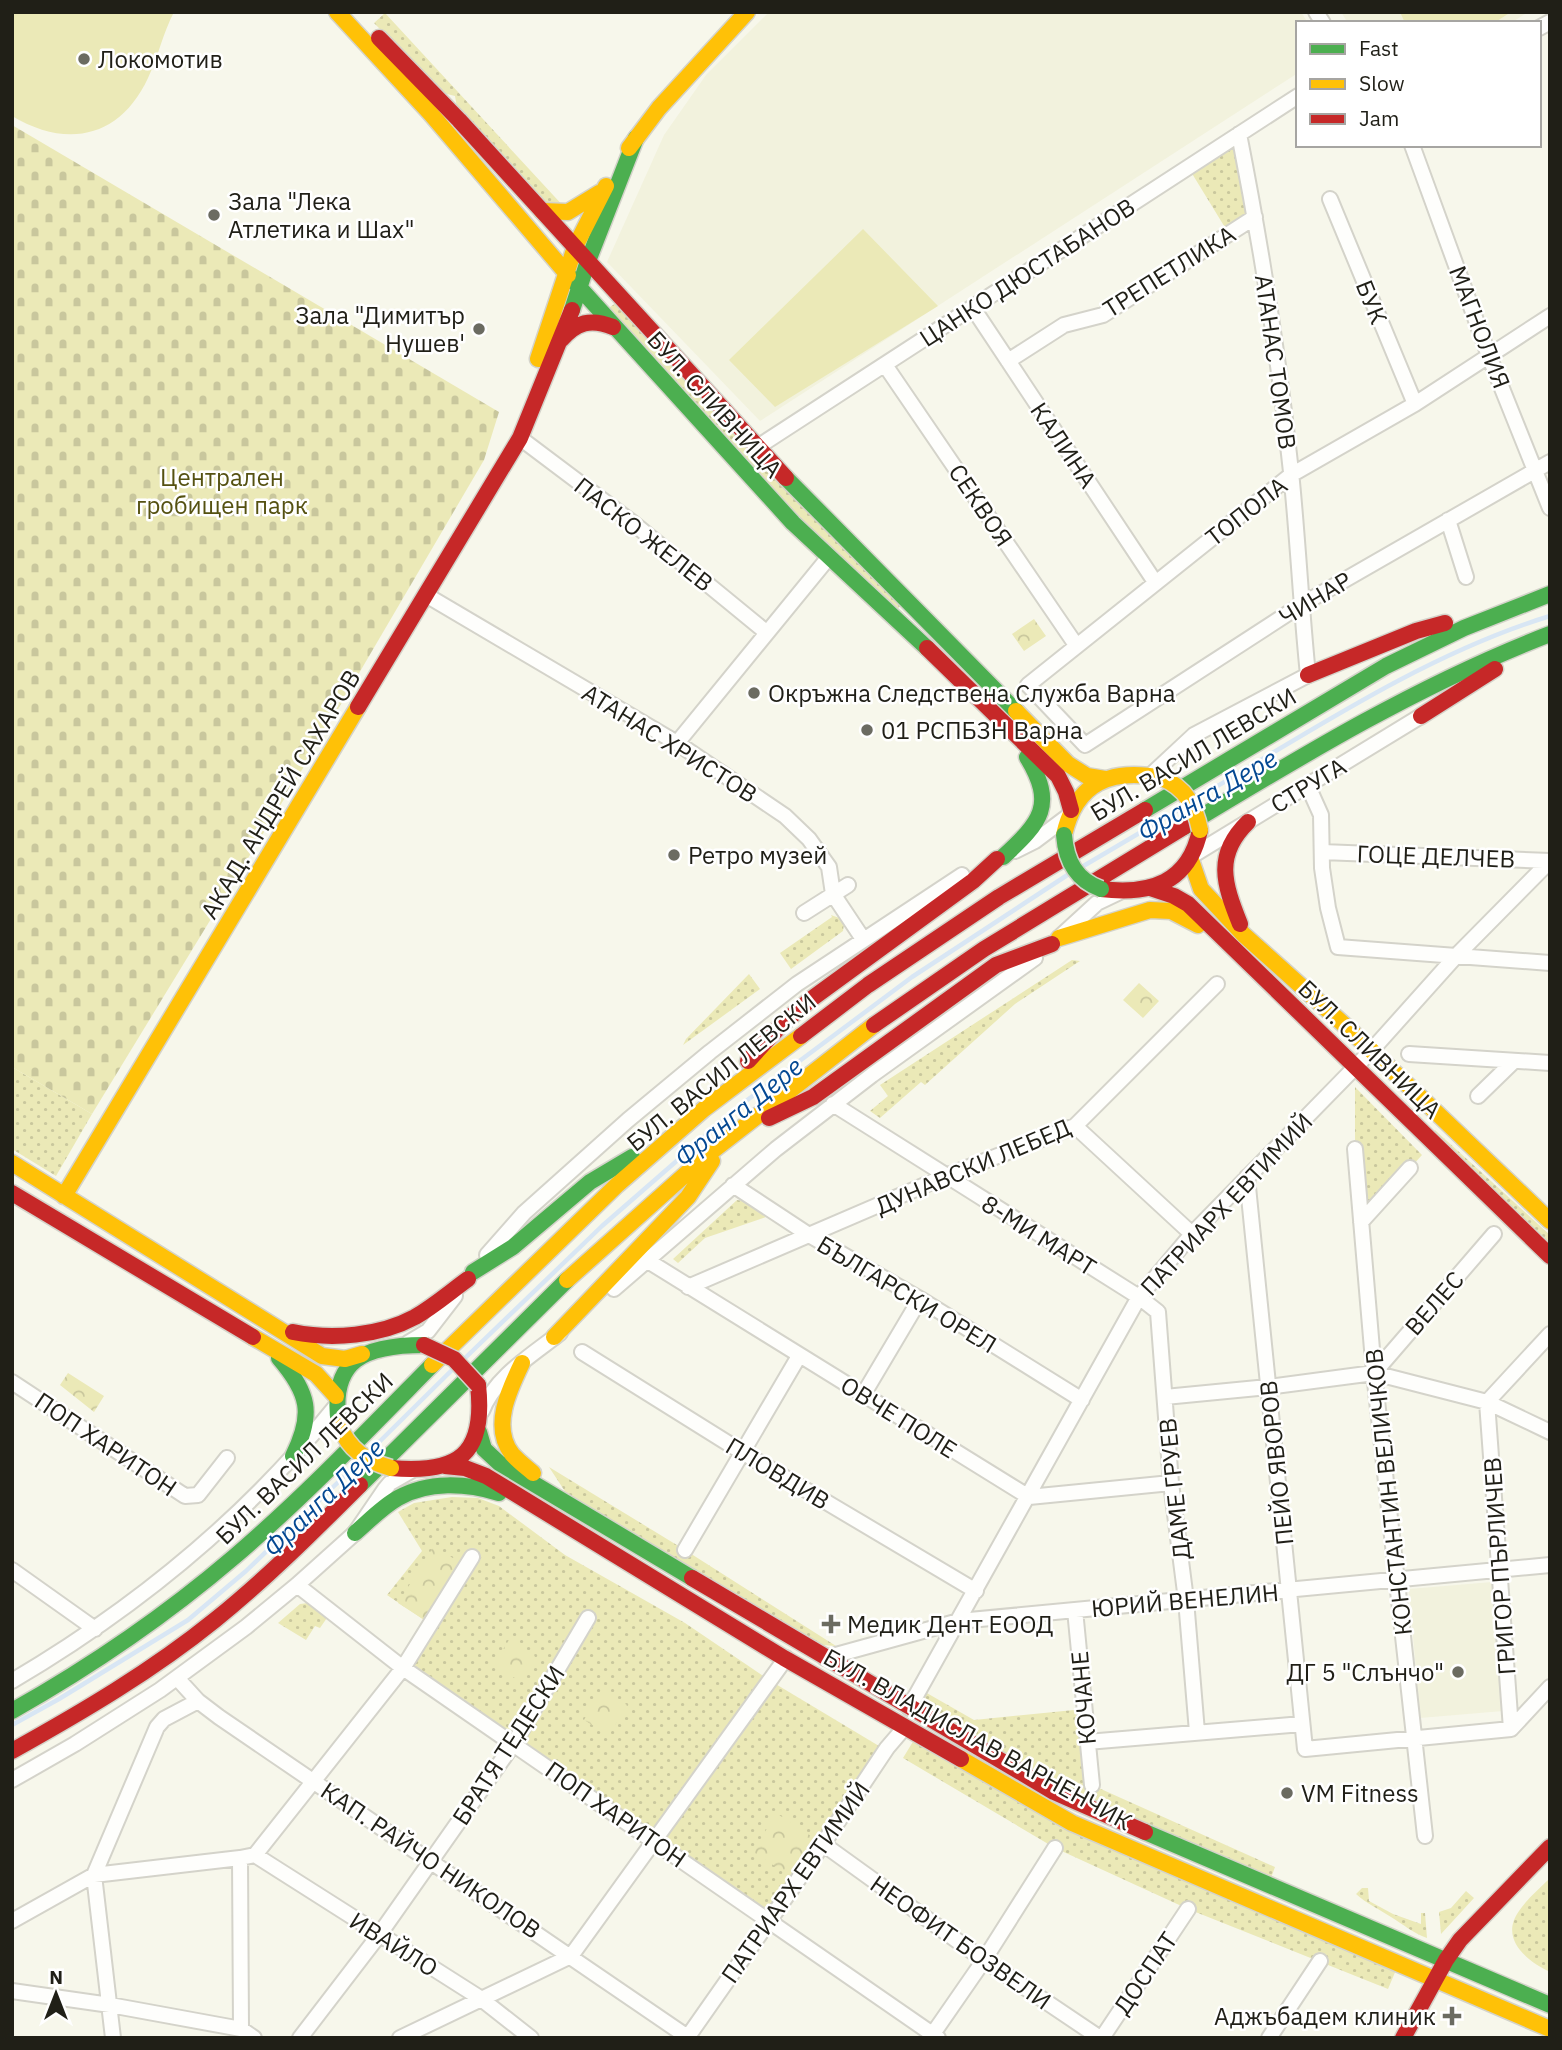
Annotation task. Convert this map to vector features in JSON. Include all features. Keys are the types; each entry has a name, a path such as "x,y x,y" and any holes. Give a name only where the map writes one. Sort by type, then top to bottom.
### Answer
{"main road":[{"name":"БУЛ. СЛИВНИЦА","path":"337,12 431,114 580,290 793,523 1058,776 1066,792 1069,814"},
{"name":"БУЛ. СЛИВНИЦА","path":"354,12 459,120 756,448 1068,764 1087,776 1105,779"},
{"name":"АКАД. АНДРЕЙ САХАРОВ","path":"529,412 531,382 575,247 603,191 636,138 659,108 747,12"},
{"name":"АКАД. АНДРЕЙ САХАРОВ","path":"64,1196 520,438 580,290 588,261 636,138"},
{"path":"542,211 552,214 568,212 603,191"},
{"path":"554,349 567,331 583,321 600,321 614,328"},
{"path":"1308,675 1416,631 1550,594"},
{"name":"БУЛ. ВАСИЛ ЛЕВСКИ","path":"12,1711 122,1643 170,1609 234,1557 332,1466 573,1226 700,1113 868,985 1011,890 1386,666 1464,628 1550,594"},
{"path":"892,615 906,600"},
{"path":"1421,716 1550,636"},
{"path":"12,1752 107,1697 200,1632 238,1601 325,1521 587,1261 729,1137 918,993 1062,900 1361,721 1469,666 1550,636"},
{"path":"274,1327 302,1335 324,1337 395,1326 413,1318 513,1247 590,1182 700,1113 791,1016 973,881 1032,830 1043,800 1039,776 1002,722"},
{"path":"1129,775 1156,776 1180,786 1194,806 1200,830 1193,857 1172,879 1150,888 1120,892 1101,889 1084,882 1072,867 1065,852 1064,835 1069,814 1082,792 1105,779 1129,775"},
{"path":"1244,935 1228,896 1226,861 1230,843 1248,822"},
{"name":"БУЛ. СЛИВНИЦА","path":"1193,857 1201,889 1244,935 1550,1221"},
{"name":"БУЛ. СЛИВНИЦА","path":"1150,888 1182,900 1550,1256"},
{"path":"554,1337 688,1197 729,1137 813,1097 996,965 1135,914 1164,910 1184,916 1231,947"},
{"path":"12,1163 274,1327 330,1358 345,1359 382,1347 424,1345 440,1350 456,1360 478,1385 481,1413 476,1440 463,1455 445,1466 412,1471 370,1461 354,1451 344,1439 336,1401 342,1375 353,1360 362,1354"},
{"path":"12,1193 316,1374 336,1401"},
{"path":"265,1344 294,1375 306,1398 305,1429 293,1456"},
{"path":"522,1363 507,1397 504,1420 506,1440 512,1454 566,1503"},
{"name":"БУЛ. ВЛАДИСЛАВ ВАРНЕНЧИК","path":"479,1432 484,1449 493,1460 1054,1792 1550,2005"},
{"name":"БУЛ. ВЛАДИСЛАВ ВАРНЕНЧИК","path":"445,1466 465,1468 486,1476 786,1658 1072,1824 1550,2029"},
{"path":"355,1533 400,1497 435,1488 461,1485 486,1489 538,1507"},
{"path":"1403,2038 1460,1940 1550,1847"}],"street":[{"name":"ЦАНКО ДЮСТАБАНОВ","path":"756,448 1296,97"},
{"name":"АТАНАС ТОМОВ","path":"1239,134 1276,345 1291,475 1308,675"},
{"name":"МАГНОЛИЯ","path":"1413,147 1489,356 1550,508"},
{"name":"БУК","path":"1329,199 1415,404"},
{"name":"ТРЕПЕТЛИКА","path":"1008,361 1064,326 1104,315 1255,217"},
{"name":"КАЛИНА","path":"972,308 1155,582"},
{"name":"ТОПОЛА","path":"1085,745 1028,685 1291,475 1415,404 1550,316"},
{"name":"СЕКВОЯ","path":"885,365 1076,645"},
{"name":"ПАСКО ЖЕЛЕВ","path":"520,438 634,523 766,632"},
{"name":"ЧИНАР","path":"1085,745 1301,605 1550,462"},
{"path":"1448,520 1466,578"},
{"path":"677,743 828,557"},
{"name":"АТАНАС ХРИСТОВ","path":"426,595 677,743 785,816 809,839 828,867 832,894 863,939"},
{"path":"1156,776 1194,735 1308,675"},
{"name":"СТРУГА","path":"1193,857 1421,716"},
{"path":"1308,786 1321,815 1328,908 1338,947 1550,963"},
{"path":"404,1345 428,1331 470,1276 524,1213 628,1121 779,998 863,939 962,875 1035,841 1069,814"},
{"name":"ГОЦЕ ДЕЛЧЕВ","path":"1322,852 1550,861"},
{"name":"ПАТРИАРХ ЕВТИМИЙ","path":"909,1708 1139,1297 1192,1234 1371,1051 1457,956 1550,861"},
{"path":"804,913 848,885"},
{"path":"481,1413 491,1392 522,1363 648,1261 733,1185 834,1104 1056,941 1097,903 1120,892"},
{"name":"ДУНАВСКИ ЛЕБЕД","path":"688,1287 946,1176 1075,1126 1217,984"},
{"path":"1409,1054 1550,1063"},
{"path":"1478,1096 1514,1061"},
{"name":"8-МИ МАРТ","path":"834,1104 1139,1297"},
{"path":"1075,1126 1192,1234"},
{"name":"КОНСТАНТИН ВЕЛИЧКОВ","path":"1355,1149 1374,1373 1425,1836"},
{"path":"1361,1222 1410,1168"},
{"name":"ПЕЙО ЯВОРОВ","path":"1247,1177 1305,1749 1413,1737"},
{"name":"БЪЛГАРСКИ ОРЕЛ","path":"733,1185 809,1235 920,1298 1082,1400"},
{"name":"ВЕЛЕС","path":"1374,1373 1494,1234"},
{"name":"ОВЧЕ ПОЛЕ","path":"648,1261 1029,1497"},
{"name":"ДАМЕ ГРУЕВ","path":"1139,1297 1158,1312 1171,1483 1186,1600 1197,1732"},
{"path":"863,1395 920,1298"},
{"path":"1487,1402 1550,1334"},
{"name":"ПЛОВДИВ","path":"582,1352 742,1452 976,1591"},
{"path":"685,1550 799,1356"},
{"path":"1165,1397 1374,1373 1487,1402 1550,1432"},
{"name":"ПОП ХАРИТОН","path":"12,1382 185,1496 198,1495 227,1458"},
{"path":"12,1681 95,1629 183,1563 293,1456 336,1401"},
{"name":"ГРИГОР ПЪРЛИЧЕВ","path":"1487,1402 1511,1729"},
{"path":"12,1780 75,1744 177,1678 298,1585 355,1533 390,1483 412,1471"},
{"path":"1029,1497 1171,1483"},
{"path":"12,1992 110,2005 247,2034 247,1857 403,1668 472,1557"},
{"name":"ЮРИЙ ВЕНЕЛИН","path":"825,1658 959,1621 1550,1565"},
{"path":"12,1570 95,1629"},
{"name":"ПОП ХАРИТОН","path":"298,1585 403,1668 933,2036"},
{"name":"КОЧАНЕ","path":"1075,1610 1092,1785"},
{"name":"БРАТЯ ТЕДЕСКИ","path":"300,2038 379,1935 514,1743 587,1618"},
{"path":"400,2038 571,1956 786,1658"},
{"name":"КАП. РАЙЧО НИКОЛОВ","path":"177,1678 198,1701 688,2037"},
{"path":"1413,1737 1511,1729 1550,1687"},
{"path":"113,2038 94,1875 158,1727 164,1719 198,1701"},
{"path":"1087,1742 1302,1724"},
{"name":"ПАТРИАРХ ЕВТИМИЙ","path":"688,2037 887,1748 905,1727"},
{"name":"НЕОФИТ БОЗВЕЛИ","path":"823,1844 984,1960 1101,2038"},
{"path":"933,2036 1055,1848"},
{"path":"12,1921 94,1875 247,1857"},
{"name":"ИВАЙЛО","path":"247,1857 481,1998 521,2035"},
{"name":"ДОСПАТ","path":"1101,2038 1188,1909"},
{"path":"1269,2038 1320,1961"}],"shaded area":[{"path":"769,12 1301,12 1307,21 1296,21 1296,74 760,421 607,262 664,135 706,75"},
{"path":"1341,12 1528,12 1514,21 1347,21"},
{"name":"ДГ 5 \"Слънчо\"","path":"1492,1582 1503,1711 1420,1718 1409,1589"}],"green space":[{"name":"Локомотив","path":"12,12 174,12 148,78 123,114 90,132 72,134 32,126 12,116"},
{"path":"1400,12 1511,12 1497,21 1404,21"},
{"path":"385,13 566,209 552,214 459,120 455,96 443,93 374,23"},
{"name":"Централен гробищен парк","path":"12,125 499,412 484,460 314,750 92,1114 12,1067"},
{"path":"1239,134 1255,217 1229,234 1188,167"},
{"path":"863,229 938,306 775,407 729,360"},
{"path":"622,299 906,600 892,615 601,313"},
{"path":"1034,619 1046,636 1024,651 1012,634"},
{"path":"831,915 842,919 843,931 791,969 780,953 832,917"},
{"path":"1072,960 1080,961 1015,1004 925,1085 921,1082 880,1118 870,1111 888,1096 880,1085"},
{"path":"749,974 760,989 683,1045 686,1039"},
{"path":"1139,983 1159,1001 1143,1018 1123,1000"},
{"path":"12,1067 92,1114 56,1176 12,1149"},
{"path":"1355,1087 1422,1155 1361,1222 1355,1149"},
{"path":"1435,1130 1550,1235 1550,1257 1433,1134"},
{"path":"737,1200 744,1201 766,1217 705,1238 678,1263 673,1259"},
{"path":"68,1373 104,1396 94,1412 60,1385"},
{"path":"549,1467 836,1646 809,1644 568,1496"},
{"path":"452,1497 478,1498 499,1506 565,1555 685,1623 769,1680 879,1746 887,1748 769,1920 403,1668 430,1624 387,1595 422,1551 398,1512 414,1503"},
{"path":"434,1546 459,1562 423,1619 398,1603"},
{"path":"317,1602 331,1612 320,1628 315,1626 306,1640 278,1623 300,1604"},
{"path":"509,1640 535,1656 520,1681 493,1665"},
{"path":"601,1690 627,1705 609,1735 584,1720"},
{"path":"925,1692 974,1720 1084,1709 1092,1785 1275,1867 1271,1878 1135,1819 959,1731 916,1706"},
{"path":"914,1740 1396,1970 1388,1989 1188,1909 1055,1848 903,1758"},
{"path":"776,1813 814,1838 789,1875 753,1852"},
{"path":"1550,1878 1550,1972 1533,1962 1518,1948 1512,1931 1519,1911"},
{"path":"1362,1888 1368,1888 1369,1901 1393,1914 1421,1924 1421,1913 1425,1913 1427,1938 1360,1898 1356,1894"},
{"path":"1466,1891 1474,1898 1441,1934 1439,1912 1451,1908"}],"waterway":[{"name":"Франга Дере","path":"1194,800 1323,723 1412,674 1503,632 1550,616"},
{"name":"Франга Дере","path":"1080,868 1187,805"},
{"name":"Франга Дере","path":"463,1360 602,1226 742,1104 912,977 1069,874"},
{"name":"Франга Дере","path":"368,1453 454,1368"},
{"name":"Франга Дере","path":"12,1725 188,1620 246,1571 359,1462"}],"traffic: fast":[{"path":"572,310 636,138"},
{"path":"568,275 793,523 927,648"},
{"path":"786,478 1016,711"},
{"path":"1145,810 1386,666 1464,628 1550,594"},
{"path":"1184,827 1318,747 1408,698 1550,634"},
{"path":"1003,857 1027,833 1040,812 1041,788 1027,757"},
{"path":"1064,835 1067,853 1074,868 1085,880 1101,889"},
{"path":"473,1272 513,1247 590,1182 632,1157"},
{"path":"360,1485 567,1280"},
{"path":"339,1425 337,1403 340,1385 346,1371 356,1360 384,1348 424,1345"},
{"path":"279,1358 297,1382 305,1404 304,1428 293,1456"},
{"path":"12,1711 126,1640 208,1579 311,1487 432,1365"},
{"path":"479,1432 484,1449 499,1463 692,1578"},
{"path":"355,1533 381,1510 410,1492 447,1485 474,1487 499,1493"},
{"path":"1145,1832 1550,2005"}],"traffic: slow":[{"path":"337,12 431,114 568,275"},
{"path":"629,148 659,108 747,12"},
{"path":"538,359 575,247 606,186"},
{"path":"542,211 568,212 599,193"},
{"path":"64,1196 358,707"},
{"path":"1016,711 1068,764 1087,776 1105,779"},
{"path":"1064,835 1077,802 1098,783 1127,775 1162,778"},
{"path":"1162,778 1177,787 1188,799 1200,830"},
{"path":"1191,860 1201,889 1244,935 1350,1030 1550,1221"},
{"path":"1059,938 1150,910 1171,911 1198,925"},
{"path":"567,1280 706,1156 874,1025"},
{"path":"432,1365 617,1185 704,1109 801,1036"},
{"path":"554,1337 688,1197 712,1161"},
{"path":"12,1163 322,1356 345,1359 362,1354"},
{"path":"253,1337 316,1374 336,1396"},
{"path":"522,1363 504,1408 503,1432 512,1454 533,1473"},
{"path":"339,1425 359,1453 391,1468"},
{"path":"961,1759 1072,1823 1550,2029"}],"traffic: jam":[{"path":"379,38 459,120 786,478"},
{"path":"358,707 520,438 572,310"},
{"path":"561,340 572,329 584,323 613,327"},
{"path":"1308,675 1416,631 1445,623"},
{"path":"927,648 1058,776 1071,810"},
{"path":"1421,716 1495,669"},
{"path":"801,1036 868,985 999,897 1145,810"},
{"path":"1240,924 1230,896 1225,870 1230,846 1248,822"},
{"path":"874,1025 984,949 1184,827"},
{"path":"1101,889 1136,890 1165,882 1177,874 1187,862 1195,848 1200,830"},
{"path":"748,1061 782,1024 810,1000 973,881 997,859"},
{"path":"1150,888 1188,904 1550,1256"},
{"path":"769,1118 813,1097 996,965 1052,944"},
{"path":"12,1193 253,1337"},
{"path":"293,1332 340,1336 387,1328 415,1317 468,1279"},
{"path":"424,1345 454,1359 478,1385"},
{"path":"391,1468 434,1467 450,1463 463,1455 472,1444 477,1428 478,1385"},
{"path":"445,1466 465,1468 486,1476 784,1658 961,1759"},
{"path":"12,1751 116,1690 191,1639 271,1572 360,1485"},
{"path":"692,1578 1054,1792 1145,1832"},
{"path":"1403,2038 1460,1940 1550,1847"}],"place":[{"name":"Локомотив","path":"84,59"},
{"name":"Зала \"Лека Атлетика и Шах\"","path":"214,215"},
{"name":"Зала \"Димитър Нушев'","path":"479,329"},
{"name":"Окръжна Следствена Служба Варна","path":"754,693"},
{"name":"01 РСПБЗН Варна","path":"867,730"},
{"name":"Ретро музей","path":"674,855"},
{"name":"Медик Дент ЕООД","path":"831,1624"},
{"name":"ДГ 5 \"Слънчо\"","path":"1458,1672"},
{"name":"VM Fitness","path":"1287,1793"},
{"name":"Аджъбадем клиник","path":"1452,2016"}]}
